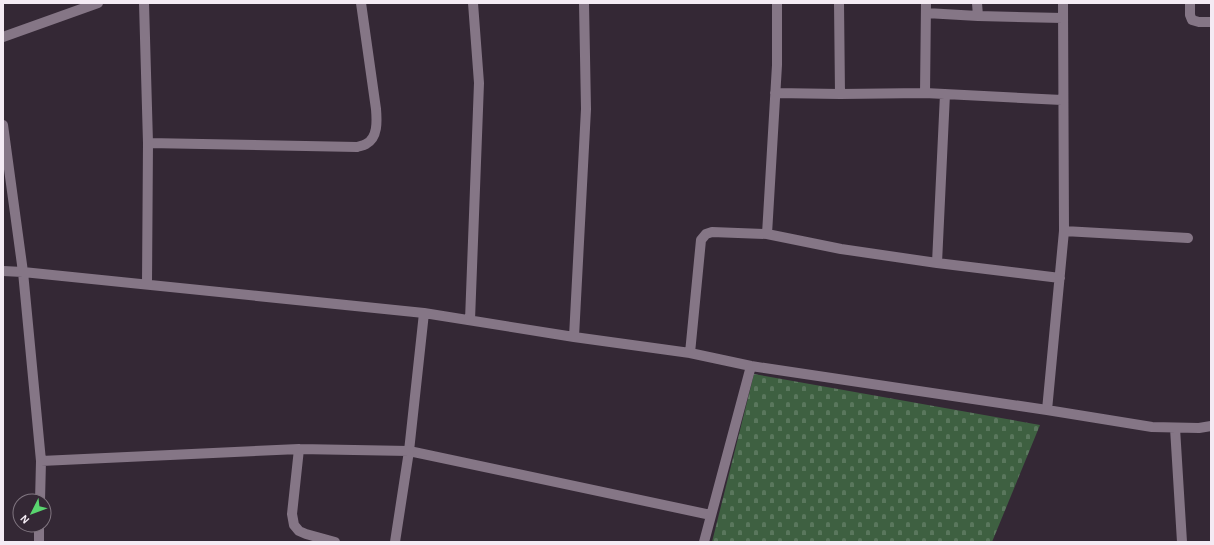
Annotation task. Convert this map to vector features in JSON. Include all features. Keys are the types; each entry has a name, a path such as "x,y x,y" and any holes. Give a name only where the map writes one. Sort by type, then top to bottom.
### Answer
{"street":[{"path":"3,37 98,3"},
{"path":"144,3 148,143 147,284"},
{"path":"148,143 356,147 366,144 372,139 377,124 361,3"},
{"path":"470,320 479,84 473,3"},
{"path":"574,337 586,109 584,3"},
{"path":"767,234 775,93 777,3"},
{"path":"839,3 840,94"},
{"path":"977,3 978,16"},
{"path":"1047,410 1064,231 1062,100 1063,3"},
{"path":"1190,3 1190,15 1192,20 1199,22 1211,22"},
{"path":"925,93 926,8 978,16 1063,18"},
{"path":"775,93 925,93 1062,100"},
{"path":"937,263 945,94"},
{"path":"3,125 23,272 41,461 40,493"},
{"path":"1064,231 1188,238"},
{"path":"690,353 701,240 706,234 712,232 767,234 841,249 937,263 1060,278"},
{"path":"3,271 424,312 574,337 690,353 751,366 1152,427 1199,428 1211,426"},
{"path":"395,542 409,451 424,312"},
{"path":"704,542 751,366"},
{"path":"1175,428 1182,542"},
{"path":"41,461 299,449 409,451 711,514"},
{"path":"299,449 292,514 294,525 299,531 306,534 335,542"}],"green space":[{"path":"754,374 1040,425 992,542 712,542"}]}
